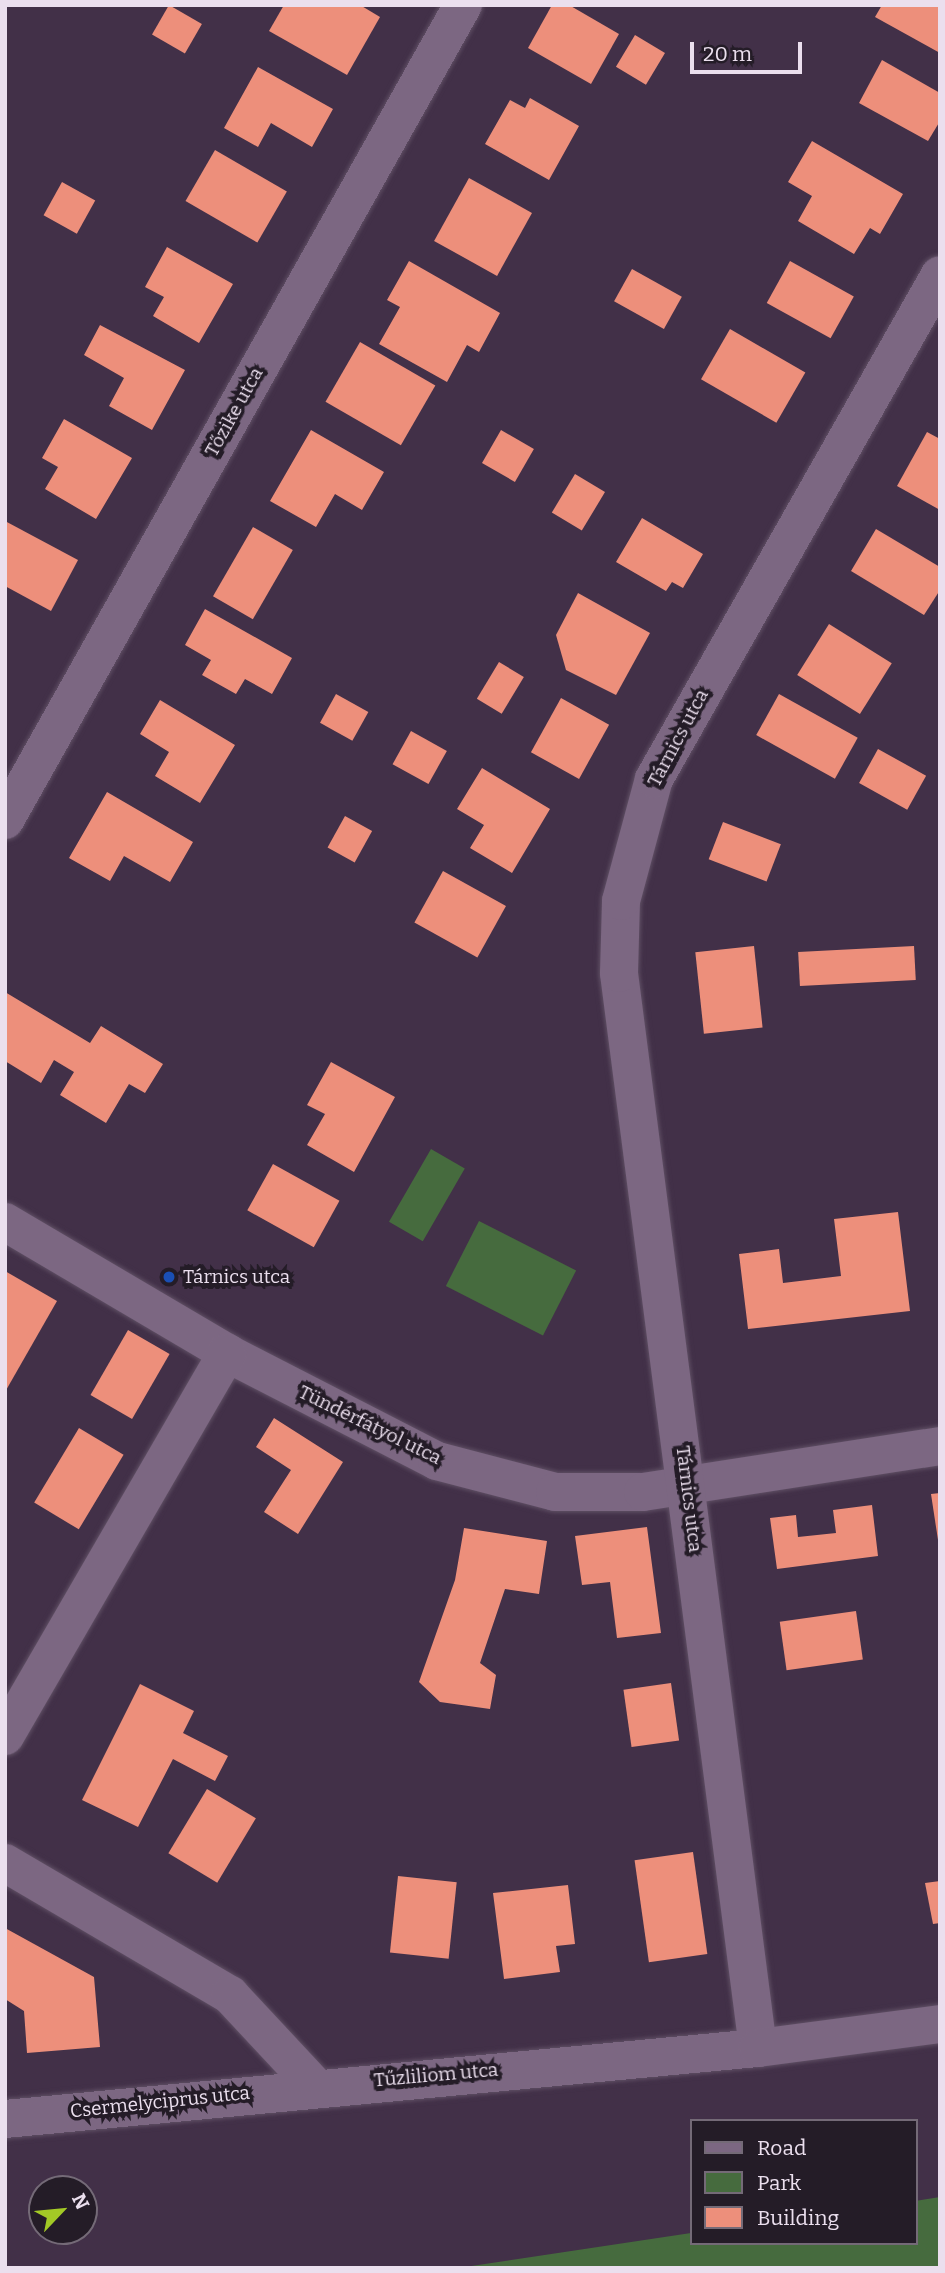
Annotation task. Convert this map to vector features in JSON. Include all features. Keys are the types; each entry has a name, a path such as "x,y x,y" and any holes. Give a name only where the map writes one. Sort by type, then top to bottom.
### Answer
{"street":[{"name":"Tőzike utca","path":"5,820 463,5"},
{"name":"Tárnics utca","path":"758,2048 688,1485 619,973 625,868 654,779 940,275"},
{"name":"Tündérfátyol utca","path":"5,1222 227,1353 437,1461 555,1492 688,1485 940,1446"},
{"path":"5,1736 227,1353"},
{"path":"5,1863 230,1995 314,2085"},
{"name":"Tűzliliom utca","path":"314,2085 758,2048 940,2024"},
{"name":"Csermelyciprus utca","path":"5,2119 314,2085"}],"green space":[{"path":"431,1149 465,1168 423,1241 389,1222"},
{"path":"479,1221 576,1270 543,1336 446,1286"},
{"path":"940,2197 940,2268 458,2268 690,2233 690,2245 917,2245 917,2201"}],"building":[{"path":"169,5 202,24 185,53 152,34"},
{"path":"284,5 360,5 380,17 347,75 269,31"},
{"path":"552,5 569,5 619,34 591,84 528,48"},
{"path":"882,5 940,5 940,53 875,17"},
{"path":"635,35 665,53 646,85 616,67"},
{"path":"882,60 940,93 940,121 928,141 859,103"},
{"path":"258,67 333,109 312,147 271,123 258,147 224,128"},
{"path":"530,98 579,126 549,180 485,144 510,100 525,108"},
{"path":"812,141 903,194 880,234 870,228 854,254 798,221 812,196 788,182"},
{"path":"215,150 287,192 257,243 186,201"},
{"path":"469,178 532,213 497,276 434,241"},
{"path":"62,182 95,200 77,234 44,215"},
{"path":"167,247 233,284 199,343 153,316 164,297 145,287"},
{"path":"409,261 500,313 479,352 467,345 447,382 379,344 400,307 387,300"},
{"path":"790,261 854,296 831,338 767,303"},
{"path":"632,269 682,297 664,329 614,301"},
{"path":"100,325 185,370 152,430 109,406 124,378 84,355"},
{"path":"730,329 805,373 776,423 701,379"},
{"path":"360,342 435,386 401,445 326,402"},
{"path":"64,419 132,458 96,519 45,489 58,467 42,458"},
{"path":"311,430 384,472 362,510 335,494 316,527 270,501"},
{"path":"501,430 534,449 515,482 482,463"},
{"path":"927,432 940,439 940,510 897,486"},
{"path":"575,474 605,492 582,531 552,513"},
{"path":"642,518 703,554 683,588 672,582 666,591 616,562"},
{"path":"5,521 78,560 51,611 5,586"},
{"path":"253,527 293,550 253,619 213,596"},
{"path":"876,529 940,567 940,590 924,615 851,571"},
{"path":"578,593 650,633 616,695 566,670 556,635"},
{"path":"205,609 292,658 272,694 245,679 236,694 202,675 211,660 185,645"},
{"path":"829,624 892,663 860,714 797,675"},
{"path":"499,662 524,677 502,714 477,699"},
{"path":"336,694 368,712 352,741 320,723"},
{"path":"779,694 858,738 835,779 756,735"},
{"path":"561,698 609,725 579,779 531,752"},
{"path":"160,700 235,745 200,803 155,776 169,752 140,734"},
{"path":"411,731 447,751 428,784 393,764"},
{"path":"878,749 926,776 907,810 859,783"},
{"path":"482,768 550,809 512,873 470,848 484,825 457,809"},
{"path":"107,792 193,842 170,882 124,856 110,881 69,858"},
{"path":"345,816 372,831 355,863 328,847"},
{"path":"723,822 781,844 767,882 709,859"},
{"path":"443,871 506,906 477,958 414,923"},
{"path":"754,946 763,1028 704,1034 695,952"},
{"path":"914,946 916,980 800,986 798,952"},
{"path":"5,992 90,1043 101,1026 163,1064 145,1093 129,1084 106,1123 60,1095 74,1072 54,1060 41,1083 5,1061"},
{"path":"331,1062 395,1097 354,1172 307,1145 325,1114 307,1105"},
{"path":"273,1164 339,1201 314,1247 247,1210"},
{"path":"898,1212 910,1311 748,1329 739,1254 779,1249 783,1283 841,1276 834,1219"},
{"path":"5,1271 57,1301 5,1392"},
{"path":"128,1330 170,1354 132,1419 90,1395"},
{"path":"274,1418 343,1462 298,1534 264,1512 291,1470 256,1447"},
{"path":"79,1428 124,1455 79,1529 34,1503"},
{"path":"940,1493 940,1540 938,1540 931,1494"},
{"path":"872,1505 878,1556 777,1569 770,1518 796,1515 798,1537 836,1533 833,1510"},
{"path":"647,1527 661,1633 617,1638 610,1582 582,1585 575,1536"},
{"path":"464,1528 547,1541 539,1594 505,1589 480,1663 496,1675 490,1709 440,1702 419,1682 455,1580"},
{"path":"856,1611 863,1660 787,1670 780,1622"},
{"path":"671,1683 679,1740 632,1747 623,1690"},
{"path":"140,1684 194,1711 183,1733 228,1756 215,1781 173,1759 138,1827 82,1800"},
{"path":"207,1789 256,1818 217,1883 168,1853"},
{"path":"693,1852 707,1954 649,1962 635,1860"},
{"path":"398,1876 457,1882 449,1959 390,1953"},
{"path":"940,1881 940,1923 933,1924 925,1883"},
{"path":"568,1885 575,1944 556,1946 560,1972 504,1979 493,1893"},
{"path":"5,1928 94,1977 100,2047 27,2053 24,2011 5,1999"}],"place":[{"name":"Tárnics utca","path":"169,1277"}]}
